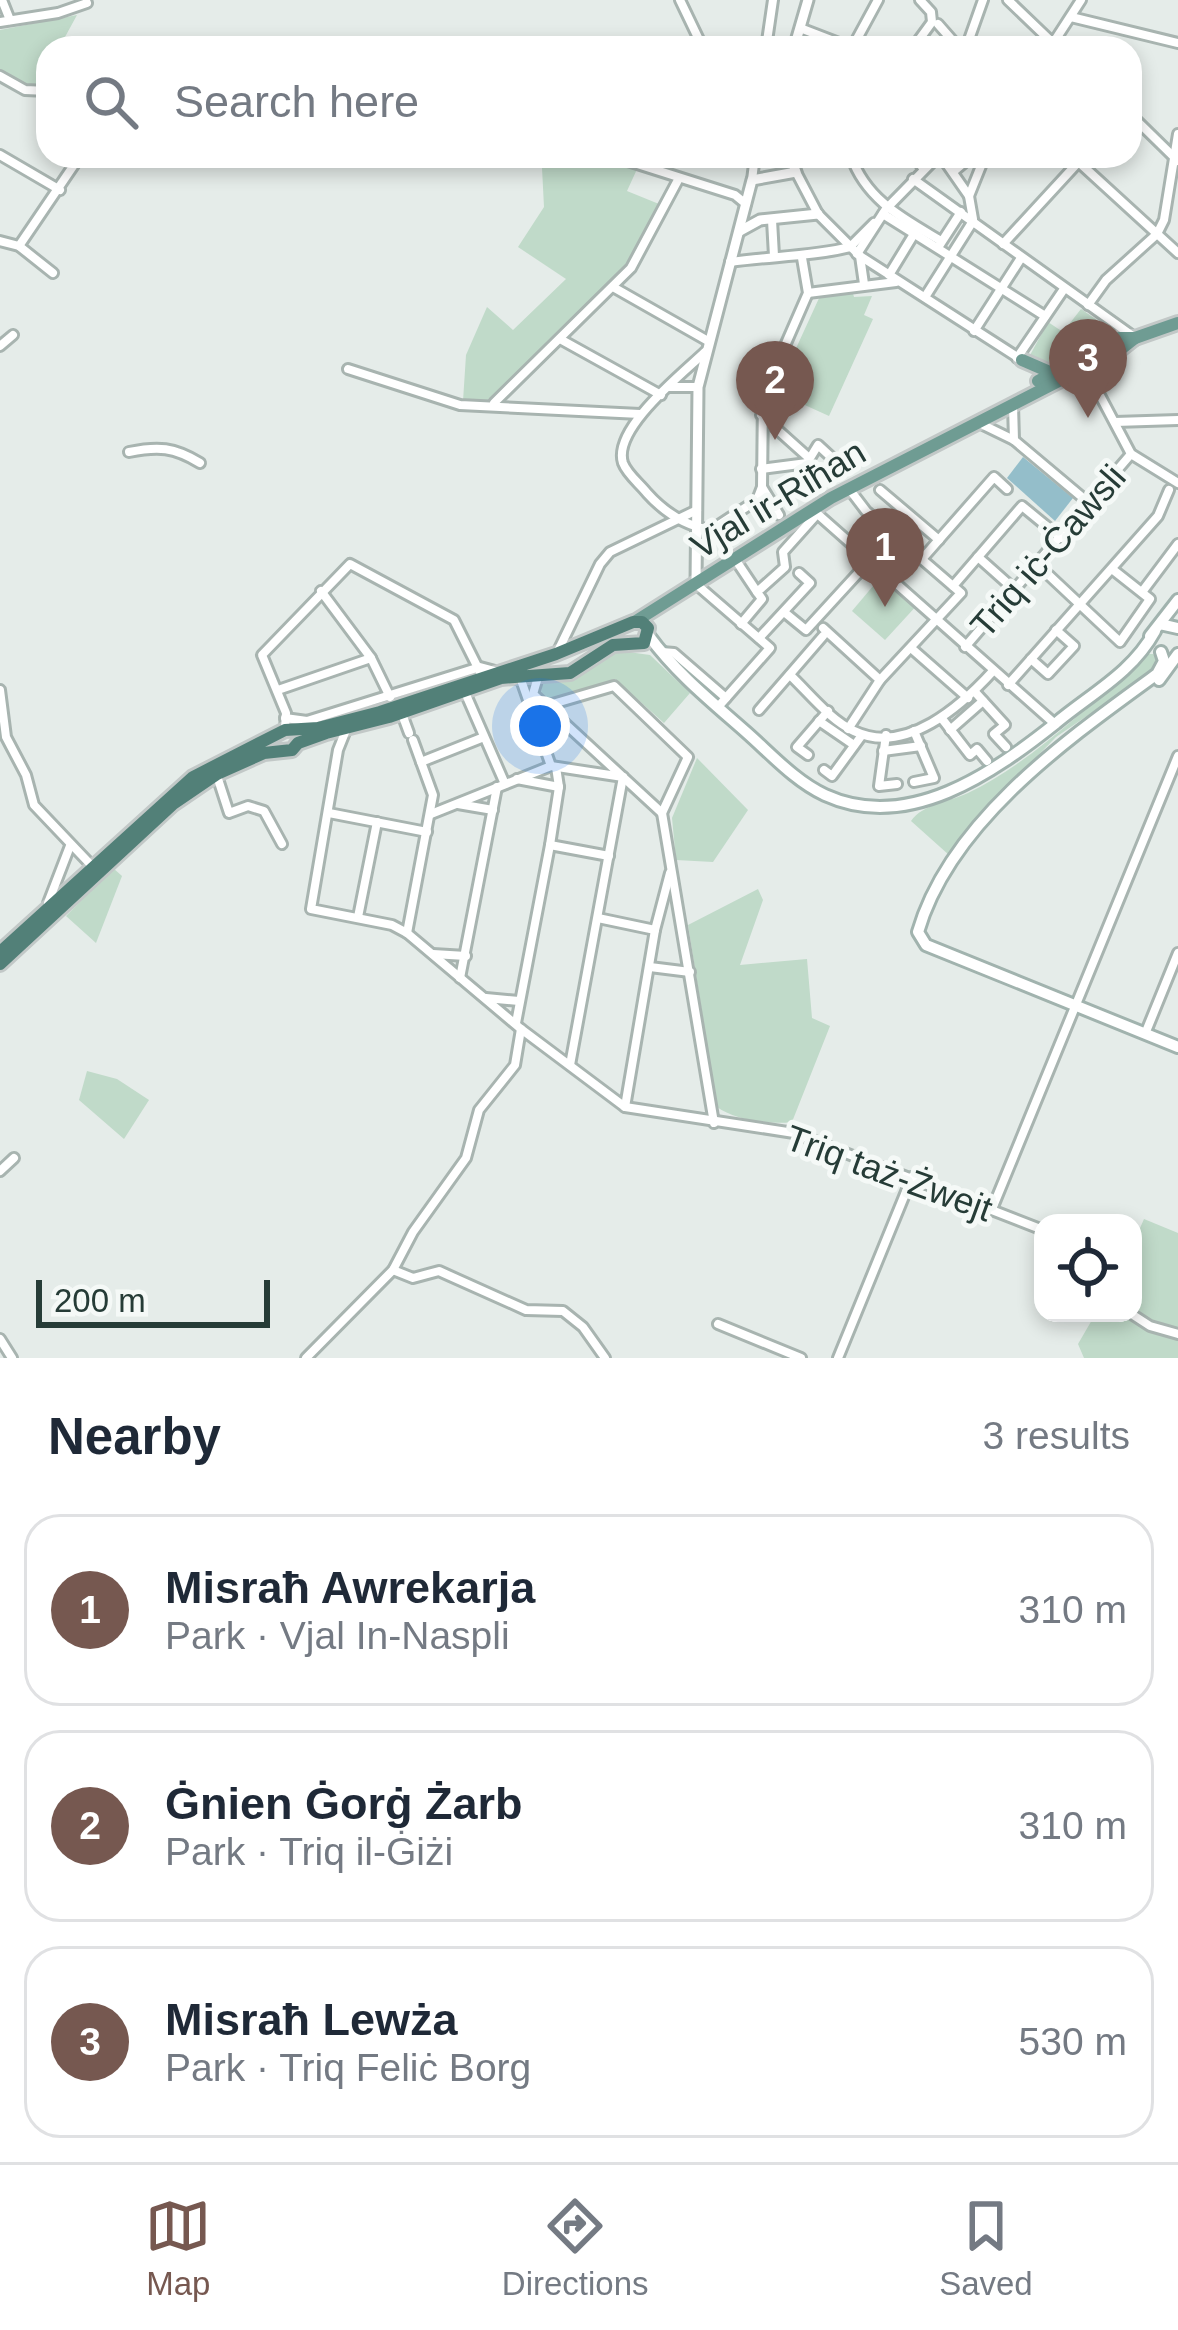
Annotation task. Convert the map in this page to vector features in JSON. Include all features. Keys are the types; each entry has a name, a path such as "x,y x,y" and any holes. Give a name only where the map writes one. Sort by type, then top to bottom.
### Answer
{"highway":[{"path":"633,622 626,634 642,638"},
{"path":"0,952 193,777 292,732 380,712 486,672 556,654 633,622 645,624 642,638"},
{"path":"0,964 173,804 292,732 347,728 501,677 570,673 613,645 642,638"}],"main road":[{"name":"Vjal ir-Riħan","path":"633,622 734,557 918,451 1135,338 1178,323"},
{"name":"Vjal ir-Riħan","path":"918,451 1119,338 1135,338"},
{"path":"1020,359 1052,373"},
{"path":"1020,359 1031,374 1031,385"},
{"name":"Vjal ir-Riħan","path":"642,638 670,600"},
{"path":"1098,690 1178,600"},
{"path":"1158,627 1178,628"},
{"path":"1158,627 1154,650 1164,662 1156,674 1061,742 971,835 923,914 918,932 926,945 1178,1047"},
{"path":"642,638 722,702 799,778 843,802 880,805 944,796 985,776 1154,650 1178,652 1160,680 1124,698"}],"street":[{"path":"2,0 5,21 87,3"},
{"path":"680,0 697,36"},
{"path":"768,36 773,0"},
{"path":"798,36 808,0"},
{"path":"805,13 817,0"},
{"path":"858,36 878,0"},
{"path":"920,0 950,36"},
{"path":"968,36 983,0"},
{"path":"1008,0 1044,36"},
{"path":"1060,36 1081,0"},
{"path":"1071,17 1178,43"},
{"path":"924,36 935,23"},
{"path":"800,28 821,36"},
{"path":"0,76 36,90"},
{"path":"1142,126 1176,159"},
{"path":"1088,305 1106,280 1157,234 1164,220 1178,134"},
{"path":"0,155 60,190"},
{"path":"19,246 73,168"},
{"path":"645,168 735,195 766,220 774,256"},
{"path":"722,702 770,649 696,584 698,387 754,168"},
{"path":"794,168 818,214 856,252 1020,359 1064,289"},
{"path":"856,168 885,211 914,234 939,244"},
{"path":"730,262 856,252 923,168"},
{"path":"925,297 973,221 969,196 950,168"},
{"path":"953,172 958,168"},
{"path":"969,196 980,168"},
{"path":"1003,244 1069,168"},
{"path":"1088,168 1178,253"},
{"path":"735,195 796,172"},
{"path":"913,179 1135,338"},
{"path":"494,404 631,268 678,180"},
{"path":"885,211 1045,316"},
{"path":"939,244 961,212"},
{"path":"740,231 766,220 818,214"},
{"path":"889,275 914,234"},
{"path":"0,241 19,246 53,273"},
{"path":"856,252 865,284"},
{"path":"706,347 642,414 626,440 624,467 661,508 697,528 711,530 757,500 762,487 763,396 808,293 802,258"},
{"path":"974,331 1021,258"},
{"path":"808,293 899,281"},
{"path":"614,286 706,347"},
{"path":"0,346 13,335"},
{"path":"560,339 662,395"},
{"path":"1084,366 1131,454 1178,483"},
{"path":"348,369 460,405 642,414"},
{"path":"682,374 700,374"},
{"path":"669,387 698,387"},
{"path":"1012,403 1014,440"},
{"path":"760,414 808,461 819,482 844,469 818,445 808,461 761,469"},
{"path":"1115,422 1178,420"},
{"path":"976,422 1014,440 1088,503"},
{"path":"129,452 160,446 200,463"},
{"name":"Triq iċ-Ċawsli","path":"965,646 1131,454"},
{"path":"922,559 994,477 1007,489"},
{"path":"762,487 779,514"},
{"path":"849,489 866,511 957,590"},
{"path":"880,490 939,540"},
{"path":"1008,685 1158,516 1169,490"},
{"path":"848,729 880,680 936,620 977,557 1022,506 1061,538"},
{"path":"556,654 610,552 697,510"},
{"path":"757,592 785,567 783,552 814,512 1055,724"},
{"path":"784,611 806,630 894,534"},
{"path":"696,542 706,565 715,570"},
{"path":"1038,565 1120,642 1178,544"},
{"path":"734,557 762,599 741,624"},
{"path":"977,557 1015,590"},
{"path":"350,564 454,620 486,672 390,697 292,732 262,655 321,591 350,564"},
{"path":"1112,569 1146,595"},
{"path":"759,638 810,583 799,573"},
{"path":"321,591 370,658 390,697"},
{"path":"1031,658 1048,674 1074,646 1056,630"},
{"path":"759,710 823,632 880,680"},
{"path":"910,647 983,701 1005,725 994,734 1006,747"},
{"path":"278,690 370,658"},
{"path":"790,675 848,729 862,735 886,735 943,720 993,671"},
{"path":"538,676 533,694 662,813"},
{"path":"306,1358 393,1270 413,1232 466,1158 479,1110 515,1065 520,1001 559,787 520,677"},
{"path":"532,710 614,686 688,757 662,813 714,1123"},
{"path":"0,690 7,737 34,805 92,866"},
{"path":"460,978 501,785 467,697"},
{"path":"950,730 983,701"},
{"path":"808,755 797,747 828,710"},
{"path":"401,712 433,795 406,933"},
{"path":"943,720 970,754 977,749 987,761"},
{"path":"819,721 854,745"},
{"path":"347,728 338,750 329,812 428,832"},
{"path":"914,731 934,778 914,782"},
{"path":"326,733 338,750"},
{"path":"824,770 832,776 862,735"},
{"path":"886,735 879,786 897,784"},
{"path":"421,762 484,737"},
{"path":"884,751 921,746"},
{"path":"992,1210 1178,756"},
{"path":"431,814 553,766 623,777"},
{"path":"217,774 229,813 248,806 264,811 282,844"},
{"path":"570,1066 623,777"},
{"path":"516,779 559,787"},
{"path":"457,804 494,810"},
{"name":"Triq taż-Żwejt","path":"329,812 311,909 392,925 406,933 625,1108 794,1133 1034,1226"},
{"path":"358,917 377,822"},
{"path":"550,845 609,856"},
{"path":"45,910 70,846"},
{"path":"625,1108 655,930 671,867"},
{"path":"598,918 655,930"},
{"path":"1144,1034 1178,953"},
{"path":"432,954 466,956"},
{"path":"650,967 690,972"},
{"path":"485,998 520,1001"},
{"path":"0,1171 14,1158"},
{"path":"838,1358 912,1178"},
{"path":"393,1270 413,1278 439,1271 526,1310 563,1311 583,1327 605,1358"},
{"path":"1142,1321 1178,1334"},
{"path":"718,1324 801,1358"},
{"path":"0,1339 12,1358"}],"green space":[{"path":"77,15 66,36 36,36 36,88 0,72 0,30"},
{"path":"542,168 638,168 627,191 659,204 626,264 501,389 485,402 463,401 466,355 487,307 513,330 566,279 518,247 544,207"},
{"path":"852,290 854,297 872,296 864,315 873,319 829,416 776,392 820,296"},
{"path":"1081,309 1116,333 1062,361 1039,362 1029,357 1048,322 1063,332"},
{"path":"884,573 919,603 885,640 852,611"},
{"path":"614,650 650,655 690,693 664,723 615,679 552,699 541,695 542,682 569,678"},
{"path":"1145,654 1158,659 1156,669 1056,737 976,819 949,855 911,821 922,811 1012,768"},
{"path":"697,758 748,810 713,862 676,860 672,818"},
{"path":"113,868 122,876 96,943 66,916"},
{"path":"758,889 763,900 740,965 807,959 812,1018 830,1026 792,1122 753,1120 717,1107 688,925"},
{"path":"87,1071 117,1079 149,1100 124,1139 79,1100"},
{"path":"1144,1219 1178,1233 1178,1358 1084,1358 1078,1344 1091,1322 1142,1322"}],"water":[{"path":"1023,457 1073,498 1055,521 1007,478"}],"place":[{"name":"Misraħ Lewża","path":"1088,418"},
{"name":"Ġnien Ġorġ Żarb","path":"775,440"},
{"name":"Misraħ Awrekarja","path":"885,607"}]}
